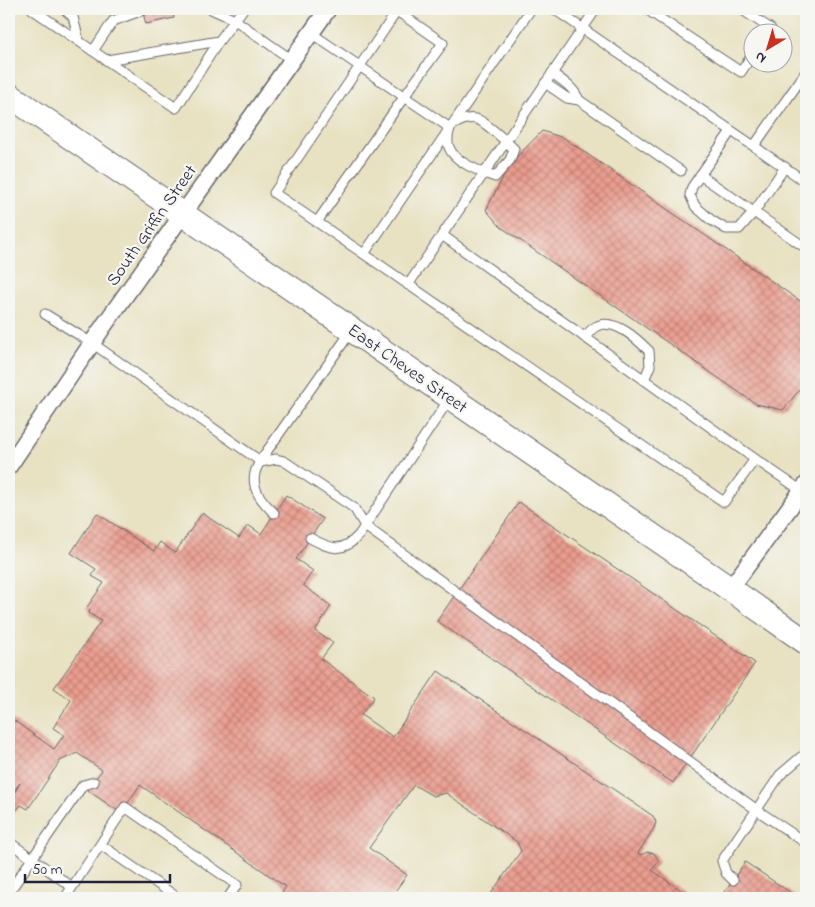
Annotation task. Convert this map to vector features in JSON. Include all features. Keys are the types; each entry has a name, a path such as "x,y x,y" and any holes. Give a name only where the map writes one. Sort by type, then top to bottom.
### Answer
{"main road":[{"name":"East Cheves Street","path":"9,95 806,642"}],"street":[{"name":"South Griffin Street","path":"9,466 92,343 328,9"},
{"path":"730,589 804,488"}],"lane":[{"path":"32,9 176,108 241,9"},
{"path":"64,9 73,17 79,41"},
{"path":"211,9 235,20 292,60"},
{"path":"364,254 531,9"},
{"path":"554,9 806,182"},
{"path":"408,285 596,9"},
{"path":"646,9 741,72 742,70"},
{"path":"740,9 760,22"},
{"path":"93,50 113,21 143,10"},
{"path":"317,222 444,43 395,10 360,66 274,193 724,502 755,459"},
{"path":"311,32 450,127"},
{"path":"108,60 219,41"},
{"path":"754,146 806,72"},
{"path":"552,73 571,88 579,100"},
{"path":"545,83 567,98 579,100 681,171"},
{"path":"467,118 477,119 506,141 514,149 510,160 495,177 459,160 448,147 450,127 460,120 467,118"},
{"path":"731,130 692,186 690,196 695,206 711,220 726,229 740,229 785,167"},
{"path":"700,175 806,248"},
{"path":"442,235 755,459 804,488"},
{"path":"45,314 92,343 261,462 276,459 284,462 354,508 365,526 757,810 806,843"},
{"path":"584,337 596,326 609,324 624,330 638,340 649,351 650,366 644,380"},
{"path":"274,513 258,495 254,485 254,474 260,461 352,330"},
{"path":"310,538 326,547 335,548 346,546 353,541 365,526 450,398"},
{"path":"733,880 726,873 722,861 780,775 802,757 806,756"},
{"path":"9,892 83,784 94,782"},
{"path":"65,898 125,808 237,885 228,898"},
{"path":"9,842 72,887"},
{"path":"101,845 178,898"}],"building":[{"path":"142,9 172,9 174,18 146,24"},
{"path":"542,131 564,138 806,305 806,382 783,410 756,404 501,227 486,210 510,164"},
{"path":"286,495 323,519 296,559 313,571 303,585 331,606 315,631 333,643 321,659 374,697 361,715 393,737 438,671 653,816 656,822 654,828 638,853 641,855 647,852 654,853 659,861 652,870 692,898 488,898 521,851 517,842 446,793 433,796 414,785 369,848 407,875 390,898 278,898 286,887 140,785 121,813 87,790 102,770 77,753 60,761 28,809 21,805 14,813 9,809 9,802 20,783 9,797 9,717 54,749 64,735 53,728 71,700 54,688 101,621 89,613 90,610 87,607 104,583 92,576 96,569 71,553 97,513 154,551 160,542 175,553 202,513 239,538 248,525 261,534"},
{"path":"519,502 755,663 673,783 437,621"},
{"path":"745,862 794,895 792,898 726,898 722,896"}]}
